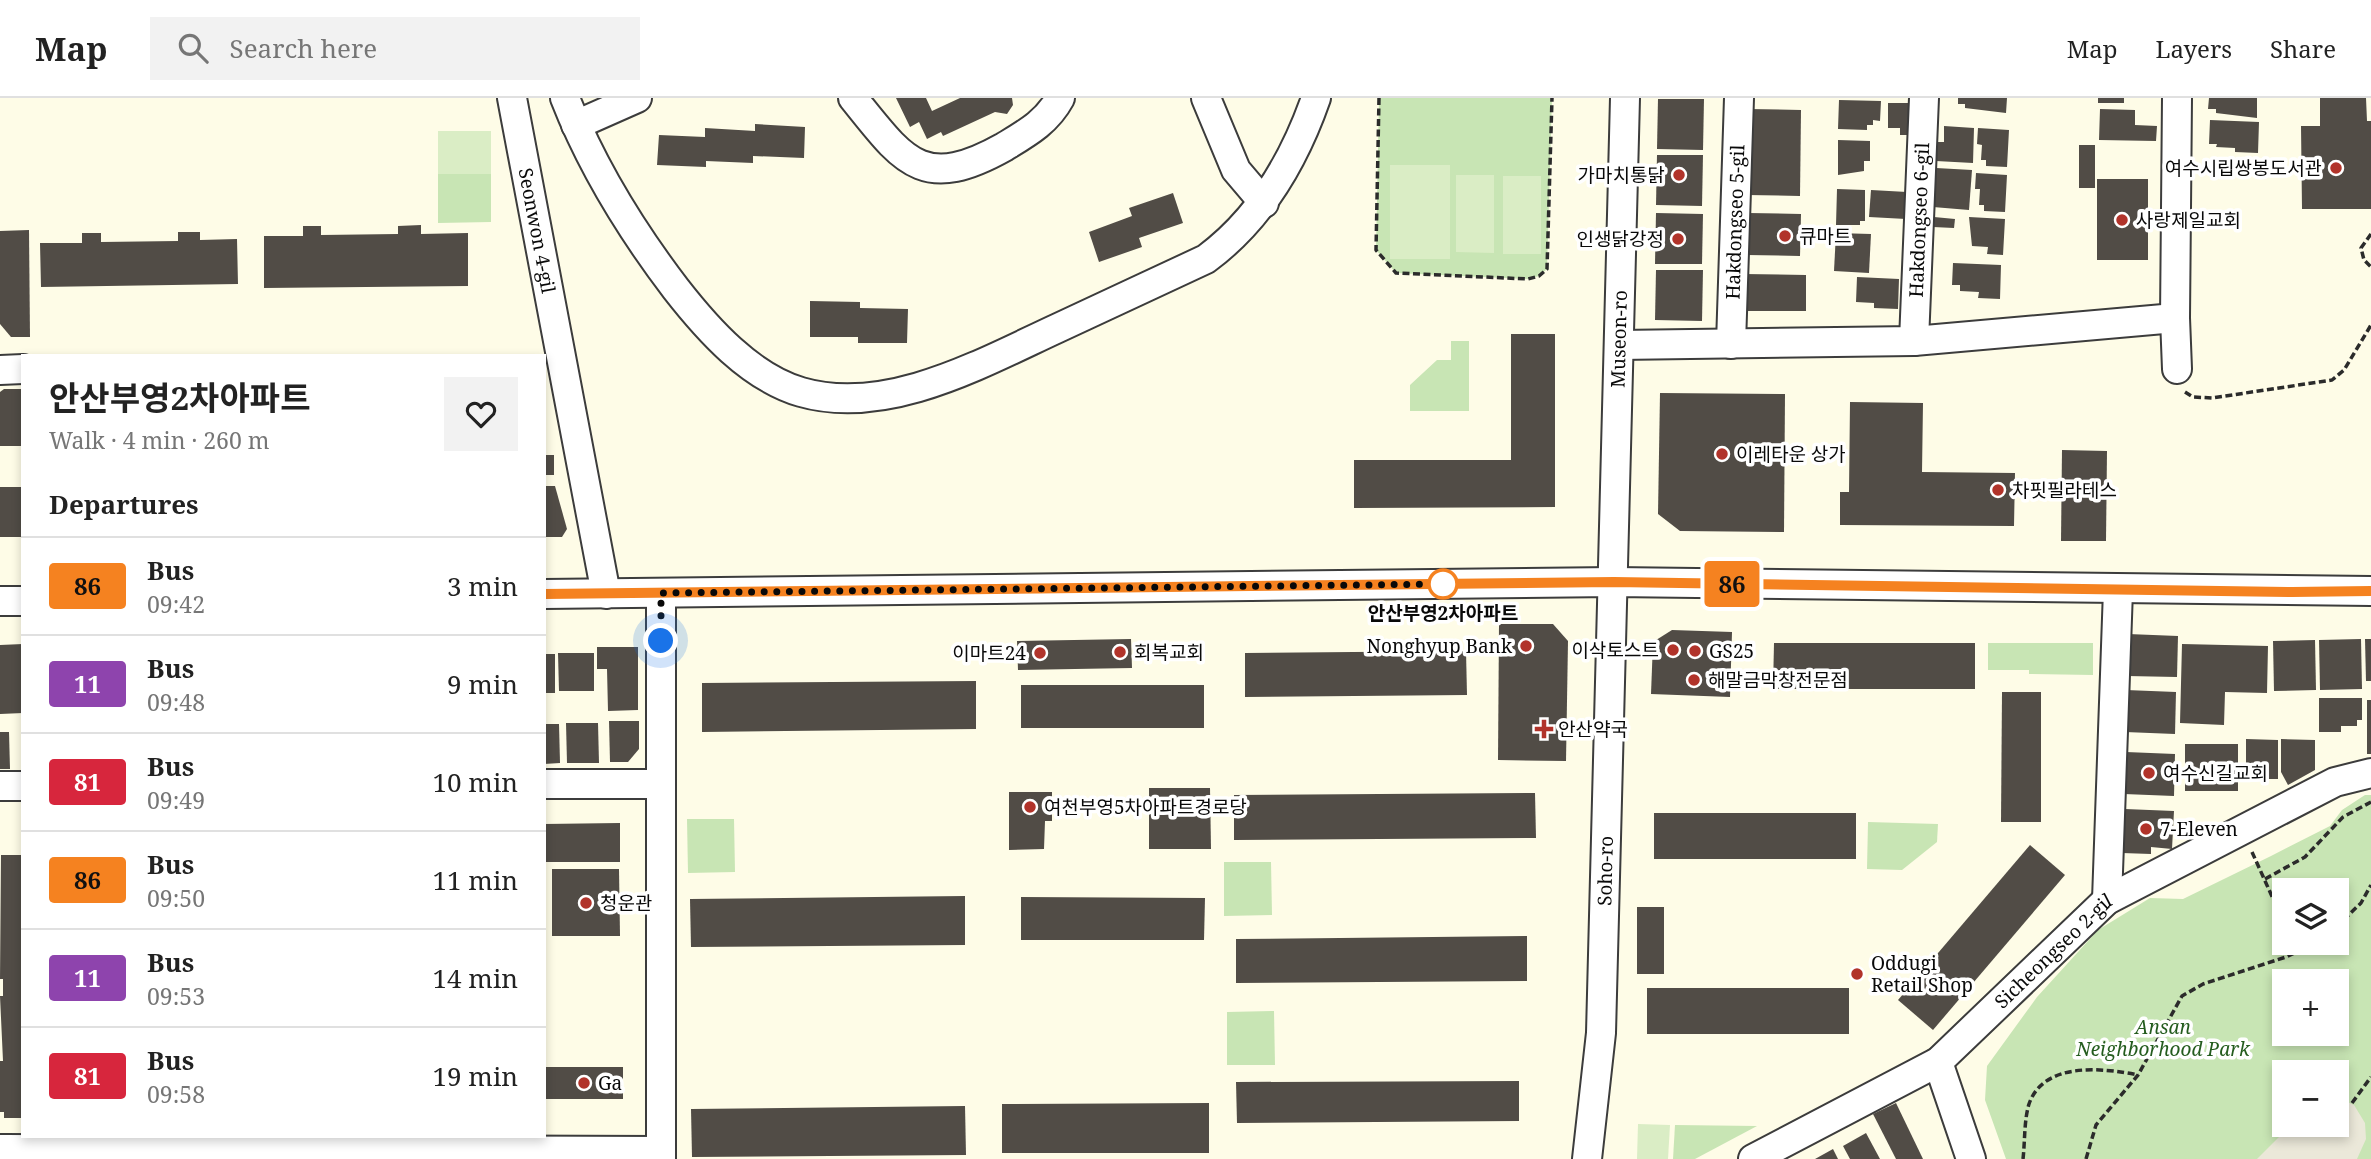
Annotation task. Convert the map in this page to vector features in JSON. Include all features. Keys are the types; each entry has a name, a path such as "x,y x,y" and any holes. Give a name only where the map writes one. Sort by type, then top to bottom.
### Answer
{"street":[{"name":"Seonwon 4-gil","path":"512,98 552,364 606,594"},
{"path":"565,98 576,125 627,220 662,271 714,333 753,367 800,392 877,397 930,384 977,366 1206,259 1230,241 1264,203 1286,167 1316,98"},
{"path":"576,125 638,98"},
{"path":"853,98 879,134 908,159 927,168 946,170 988,156 1034,129 1045,121 1060,98"},
{"path":"1206,98 1236,170 1264,203"},
{"name":"Museon-ro","path":"1614,582 1625,98"},
{"name":"Hakdongseo 5-gil","path":"1731,344 1739,98"},
{"name":"Hakdongseo 6-gil","path":"1914,341 1924,98"},
{"path":"2177,98 2175,318 2178,369"},
{"path":"1619,345 1914,341 2175,318"},
{"path":"0,370 21,369"},
{"path":"546,594 1614,582 2371,591"},
{"name":"Soho-ro","path":"1587,1159 1601,1033 1614,582"},
{"path":"2107,900 2118,590"},
{"path":"0,1149 661,1155 661,593"},
{"path":"0,601 21,601"},
{"name":"Sicheongseo 2-gil","path":"1754,1159 1938,1062 2107,900 2335,782 2371,773"},
{"path":"546,784 661,784"},
{"path":"0,786 21,786"},
{"path":"1938,1062 1970,1159"}],"path":[{"path":"1379,98 1374,227 1376,250 1382,260 1396,273 1528,279 1539,276 1547,269 1552,98"},
{"path":"2371,234 2361,248 2364,260 2371,267"},
{"path":"2178,369 2182,389 2193,397 2212,398 2332,380 2344,370 2371,325"},
{"path":"2265,879 2305,857 2343,817 2371,802"},
{"path":"2253,855 2272,895"},
{"path":"2349,915 2361,903 2371,885"},
{"path":"2086,1159 2096,1125 2138,1075 2182,996 2203,984 2288,955"},
{"path":"2023,1159 2030,1103 2045,1082 2067,1073 2090,1069 2138,1075"},
{"path":"2352,1103 2371,1077"}],"green space":[{"path":"1379,98 1552,98 1547,269 1539,276 1528,279 1396,273 1376,250"},
{"path":"438,131 491,131 491,174 438,174"},
{"path":"1390,165 1450,165 1450,259 1390,259"},
{"path":"438,174 491,174 491,222 438,223"},
{"path":"1456,175 1494,175 1494,253 1456,252"},
{"path":"1503,176 1541,176 1541,254 1503,254"},
{"path":"1451,341 1469,341 1469,411 1410,411 1410,385 1437,360 1451,360"},
{"path":"1988,643 2093,643 2093,675 1988,670"},
{"name":"Ansan Neighborhood Park","path":"2365,795 2371,795 2371,1159 2006,1159 1985,1100 1987,1066 2037,997 2098,930 2150,898 2183,899 2330,826 2342,810"},
{"path":"687,819 734,819 735,872 688,873"},
{"path":"1868,822 1938,824 1937,842 1902,870 1867,869"},
{"path":"1224,862 1271,862 1272,915 1224,916"},
{"path":"1274,1011 1275,1065 1227,1065 1227,1012"},
{"path":"1638,1124 1670,1125 1668,1159 1637,1159"},
{"path":"1675,1125 1757,1126 1695,1159 1673,1159"}],"shaded area":[{"path":"2349,1103 2354,1105 2365,1123 2366,1139 2357,1159 2257,1159 2279,1137 2349,1137"}],"building":[{"path":"896,98 926,98 932,111 960,98 1012,98 1013,105 1007,114 995,112 943,136 941,132 927,139 919,122 910,127"},
{"path":"1958,98 2007,98 2006,113 1965,108 1965,104 1958,104"},
{"path":"2098,98 2124,98 2124,103 2098,103"},
{"path":"2209,98 2257,98 2257,118 2216,113 2216,109 2208,109"},
{"name":"여수시립쌍봉도서관","path":"2320,98 2366,98 2367,121 2371,121 2371,209 2302,209 2301,126 2320,126"},
{"path":"1658,99 1704,99 1703,150 1657,149"},
{"path":"1839,100 1881,101 1880,121 1873,120 1873,125 1867,125 1867,130 1838,129"},
{"path":"1888,103 1912,103 1912,135 1900,135 1900,128 1888,128"},
{"path":"1748,109 1801,110 1800,196 1747,195"},
{"path":"2100,109 2135,110 2135,125 2157,126 2156,141 2099,140"},
{"path":"2210,120 2259,122 2258,153 2235,152 2235,148 2209,144"},
{"path":"755,124 805,127 804,158 753,156 753,163 706,161 706,167 657,165 659,135 705,137 705,128 755,131"},
{"path":"1944,126 1974,128 1973,163 1936,161 1937,142 1944,142"},
{"path":"1978,128 2009,130 2007,167 1986,166 1986,160 1981,160 1982,145 1977,144"},
{"path":"1838,140 1870,141 1870,161 1864,161 1864,171 1838,175"},
{"path":"2079,145 2095,145 2095,188 2079,188"},
{"path":"1657,155 1703,155 1702,206 1656,205"},
{"path":"1936,168 1972,170 1969,210 1933,207"},
{"path":"1976,173 2007,175 2005,212 1984,211 1984,205 1979,205 1980,189 1975,189"},
{"name":"사랑제일교회","path":"2097,179 2148,179 2148,260 2097,260"},
{"path":"1837,189 1865,190 1865,221 1860,221 1860,225 1836,225"},
{"path":"1871,190 1907,192 1906,219 1869,217"},
{"path":"1173,193 1183,223 1139,238 1142,247 1099,262 1089,232 1132,216 1129,208"},
{"path":"1656,213 1703,214 1702,264 1655,264"},
{"path":"1748,213 1801,214 1800,256 1747,255"},
{"path":"1934,217 1955,219 1954,228 1933,227"},
{"path":"1969,217 2005,219 2003,255 1987,254 1988,247 1972,246"},
{"path":"421,225 421,234 468,233 468,286 264,288 264,236 303,236 303,226 321,226 321,235 398,234 398,226"},
{"path":"29,230 30,337 11,337 0,324 0,231"},
{"path":"178,232 200,232 200,240 237,239 238,284 41,287 40,243 82,243 82,233 101,233 101,242 178,241"},
{"path":"1836,233 1871,234 1869,273 1834,271"},
{"path":"1953,263 2001,265 2000,299 1978,298 1979,292 1960,291 1960,285 1952,285"},
{"path":"1656,270 1703,270 1702,321 1655,320"},
{"path":"1743,274 1806,275 1806,311 1743,311"},
{"path":"1857,277 1899,279 1898,309 1874,308 1874,303 1856,302"},
{"path":"810,301 860,302 860,308 908,309 907,343 858,343 858,337 810,337"},
{"path":"1511,334 1555,334 1555,507 1354,508 1354,460 1511,460"},
{"path":"4,389 21,389 21,446 0,446 0,392"},
{"name":"이레타운 상가","path":"1660,393 1785,394 1784,532 1680,531 1658,514"},
{"path":"1850,402 1923,403 1922,472 2015,473 2014,526 1840,525 1840,492 1849,492"},
{"path":"2062,450 2107,451 2106,541 2061,541"},
{"path":"546,455 554,455 554,475 546,475"},
{"path":"546,486 555,486 567,529 562,537 546,537"},
{"path":"0,487 21,487 21,537 0,537"},
{"path":"1499,624 1553,624 1568,641 1566,761 1498,760"},
{"path":"1672,630 1732,632 1730,697 1651,694 1653,642"},
{"path":"2128,634 2178,636 2177,677 2127,676"},
{"path":"1131,639 1132,668 1018,670 1017,641"},
{"path":"2361,639 2362,689 2320,690 2319,640"},
{"path":"2365,639 2371,639 2371,681 2366,681"},
{"path":"2315,640 2316,690 2274,691 2273,641"},
{"path":"1774,643 1975,643 1975,689 1773,689"},
{"path":"21,644 21,713 0,714 0,645"},
{"path":"2182,644 2268,646 2267,693 2225,692 2224,725 2180,723"},
{"path":"597,647 638,647 638,710 608,711 607,669 597,669"},
{"path":"1466,651 1467,695 1245,697 1245,653"},
{"path":"558,653 594,653 594,691 559,691"},
{"path":"546,654 555,654 555,693 546,693"},
{"path":"976,681 976,729 702,732 702,683"},
{"path":"1021,685 1204,685 1204,728 1021,728"},
{"path":"2126,690 2176,692 2175,734 2125,732"},
{"path":"2002,692 2041,692 2041,822 2001,822"},
{"path":"2319,698 2362,698 2362,720 2357,720 2357,726 2341,726 2341,732 2319,732"},
{"path":"2367,700 2371,700 2371,754 2367,754"},
{"path":"609,721 639,721 639,749 628,762 610,762"},
{"path":"566,723 598,723 599,763 567,763"},
{"path":"546,724 559,724 560,763 546,764"},
{"path":"0,732 9,732 10,769 0,769"},
{"path":"2246,739 2278,740 2278,779 2246,779"},
{"path":"2281,739 2315,740 2315,770 2288,785 2281,772"},
{"path":"2185,744 2238,744 2238,791 2185,791"},
{"path":"2126,752 2175,754 2174,796 2124,794"},
{"path":"1149,788 1210,788 1211,849 1149,849"},
{"name":"여천부영5차아파트경로당","path":"1009,792 1052,792 1052,821 1045,821 1044,849 1009,850"},
{"path":"1535,793 1536,838 1234,840 1234,795"},
{"path":"2125,809 2174,811 2172,849 2151,847 2151,854 2122,853"},
{"path":"1654,813 1856,813 1856,859 1654,859"},
{"path":"620,823 620,862 546,862 546,824"},
{"path":"2030,845 2065,875 1933,1030 1898,1000"},
{"path":"1,855 21,855 21,1118 4,1118 4,1112 0,1112 0,1061 3,1061 0,996 3,996 3,979 0,979"},
{"name":"청운관","path":"552,869 619,869 620,936 552,936"},
{"path":"965,896 965,945 691,947 690,899"},
{"path":"1021,897 1205,898 1204,940 1021,940"},
{"path":"1637,907 1664,907 1664,974 1637,974"},
{"path":"1527,936 1527,981 1236,983 1236,939"},
{"path":"1647,988 1849,988 1849,1034 1647,1034"},
{"name":"Ga","path":"546,1067 623,1067 623,1099 546,1099"},
{"path":"1519,1081 1519,1121 1237,1123 1236,1082"},
{"path":"1209,1103 1209,1153 1002,1153 1002,1104"},
{"path":"1896,1103 1923,1159 1896,1159 1873,1114"},
{"path":"965,1106 966,1155 692,1157 691,1109"},
{"path":"1866,1133 1880,1159 1850,1159 1843,1146"},
{"path":"1833,1149 1838,1159 1815,1159"}],"bus line":[{"name":"86","path":"546,594 1614,582 2371,591"}],"place":[{"name":"여수시립쌍봉도서관","path":"2336,168"},
{"name":"가마치통닭","path":"1679,175"},
{"name":"사랑제일교회","path":"2122,220"},
{"name":"큐마트","path":"1785,236"},
{"name":"인생닭강정","path":"1678,239"},
{"name":"이레타운 상가","path":"1722,454"},
{"name":"차핏필라테스","path":"1998,490"},
{"name":"안산부영2차아파트","path":"1443,584"},
{"name":"Nonghyup Bank","path":"1526,646"},
{"name":"이삭토스트","path":"1673,650"},
{"name":"GS25","path":"1695,651"},
{"name":"회복교회","path":"1120,652"},
{"name":"이마트24","path":"1040,653"},
{"name":"해말금막창전문점","path":"1694,680"},
{"name":"안산약국","path":"1544,729"},
{"name":"여수신길교회","path":"2149,773"},
{"name":"여천부영5차아파트경로당","path":"1030,807"},
{"name":"7-Eleven","path":"2146,829"},
{"name":"청운관","path":"586,903"},
{"name":"Oddugi Retail Shop","path":"1857,974"},
{"name":"Ga","path":"584,1083"}],"route":[{"path":"661,641 661,593 1447,584 1443,584"}]}
